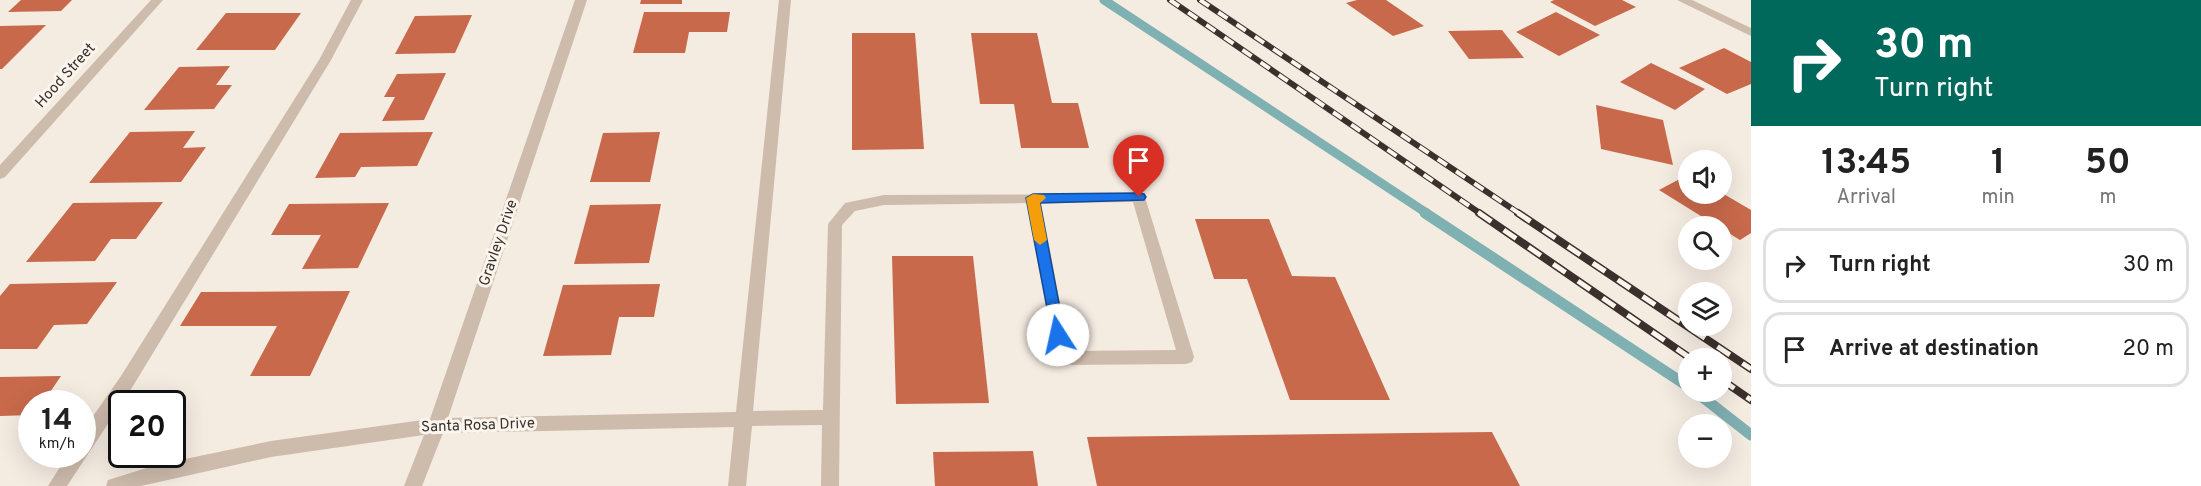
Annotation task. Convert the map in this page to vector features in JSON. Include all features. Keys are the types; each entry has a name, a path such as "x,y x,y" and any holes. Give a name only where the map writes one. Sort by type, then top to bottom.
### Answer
{"street":[{"name":"Hood Street","path":"0,174 157,0"},
{"path":"96,427 325,60 357,0"},
{"name":"Gravley Drive","path":"413,486 437,426 581,0"},
{"path":"737,486 785,0"},
{"path":"1683,0 1751,32"},
{"path":"830,486 836,224 850,207 884,200 1033,198 1139,197 1186,357 1062,358 1033,198"},
{"name":"Santa Rosa Drive","path":"115,486 156,473 272,449 437,426 831,417"},
{"path":"57,486 69,468"}],"building":[{"path":"21,0 72,0 61,11 8,12"},
{"path":"641,0 682,0 682,4 640,4"},
{"path":"1357,0 1386,0 1424,26 1393,36 1346,3"},
{"path":"1554,0 1622,0 1636,7 1595,26 1550,2"},
{"path":"644,12 730,12 727,32 689,32 685,53 633,53"},
{"path":"1556,12 1600,35 1559,56 1516,32"},
{"path":"226,13 301,13 275,50 196,50"},
{"path":"472,15 455,53 395,54 415,16"},
{"path":"46,25 2,69 0,69 0,26"},
{"path":"1502,30 1524,58 1469,59 1448,31"},
{"path":"852,33 915,33 924,149 852,150"},
{"path":"971,33 1037,33 1052,103 1078,103 1089,148 1021,148 1014,104 980,104"},
{"path":"1724,48 1751,62 1751,84 1727,94 1679,68"},
{"path":"1651,63 1705,89 1675,110 1620,82"},
{"path":"230,66 216,85 232,85 214,109 144,110 179,67"},
{"path":"446,73 424,120 382,121 395,97 384,97 397,74"},
{"path":"1596,105 1663,120 1673,165 1601,149"},
{"path":"195,131 183,148 206,147 181,182 89,183 130,132"},
{"path":"433,132 417,166 361,167 355,177 315,178 340,133"},
{"path":"660,132 650,182 590,182 603,133"},
{"path":"1678,180 1678,202 1659,190"},
{"path":"1732,199 1751,210 1751,233 1740,240 1732,235 1732,216 1701,216 1682,204 1732,204"},
{"path":"163,202 136,239 111,239 95,261 26,262 73,203"},
{"path":"389,203 358,268 302,269 321,235 271,235 289,204"},
{"path":"661,204 649,263 574,264 590,205"},
{"path":"1195,219 1269,219 1292,276 1335,277 1390,400 1290,400 1247,279 1214,279"},
{"path":"892,256 973,256 989,403 896,404"},
{"path":"117,282 87,324 54,325 37,349 0,349 0,296 10,284"},
{"path":"660,284 654,317 619,317 611,355 543,356 563,285"},
{"path":"350,291 310,376 250,376 277,326 180,326 201,292"},
{"path":"61,376 52,390 18,390 18,415 0,416 0,377"},
{"path":"1492,432 1520,486 1097,486 1087,437"},
{"path":"1033,451 1038,486 935,486 933,452"}],"waterway":[{"path":"1104,0 1428,214"},
{"path":"1425,213 1678,380"},
{"path":"1709,402 1751,435"}],"railway":[{"path":"1170,0 1481,214"},
{"path":"1200,0 1520,214"},
{"path":"1479,213 1678,350"},
{"path":"1518,213 1751,369"},
{"path":"1732,387 1751,400"}],"slow traffic":[{"path":"1040,198 1033,198 1040,240"}],"route":[{"path":"1058,335 1033,198 1139,197"}]}
